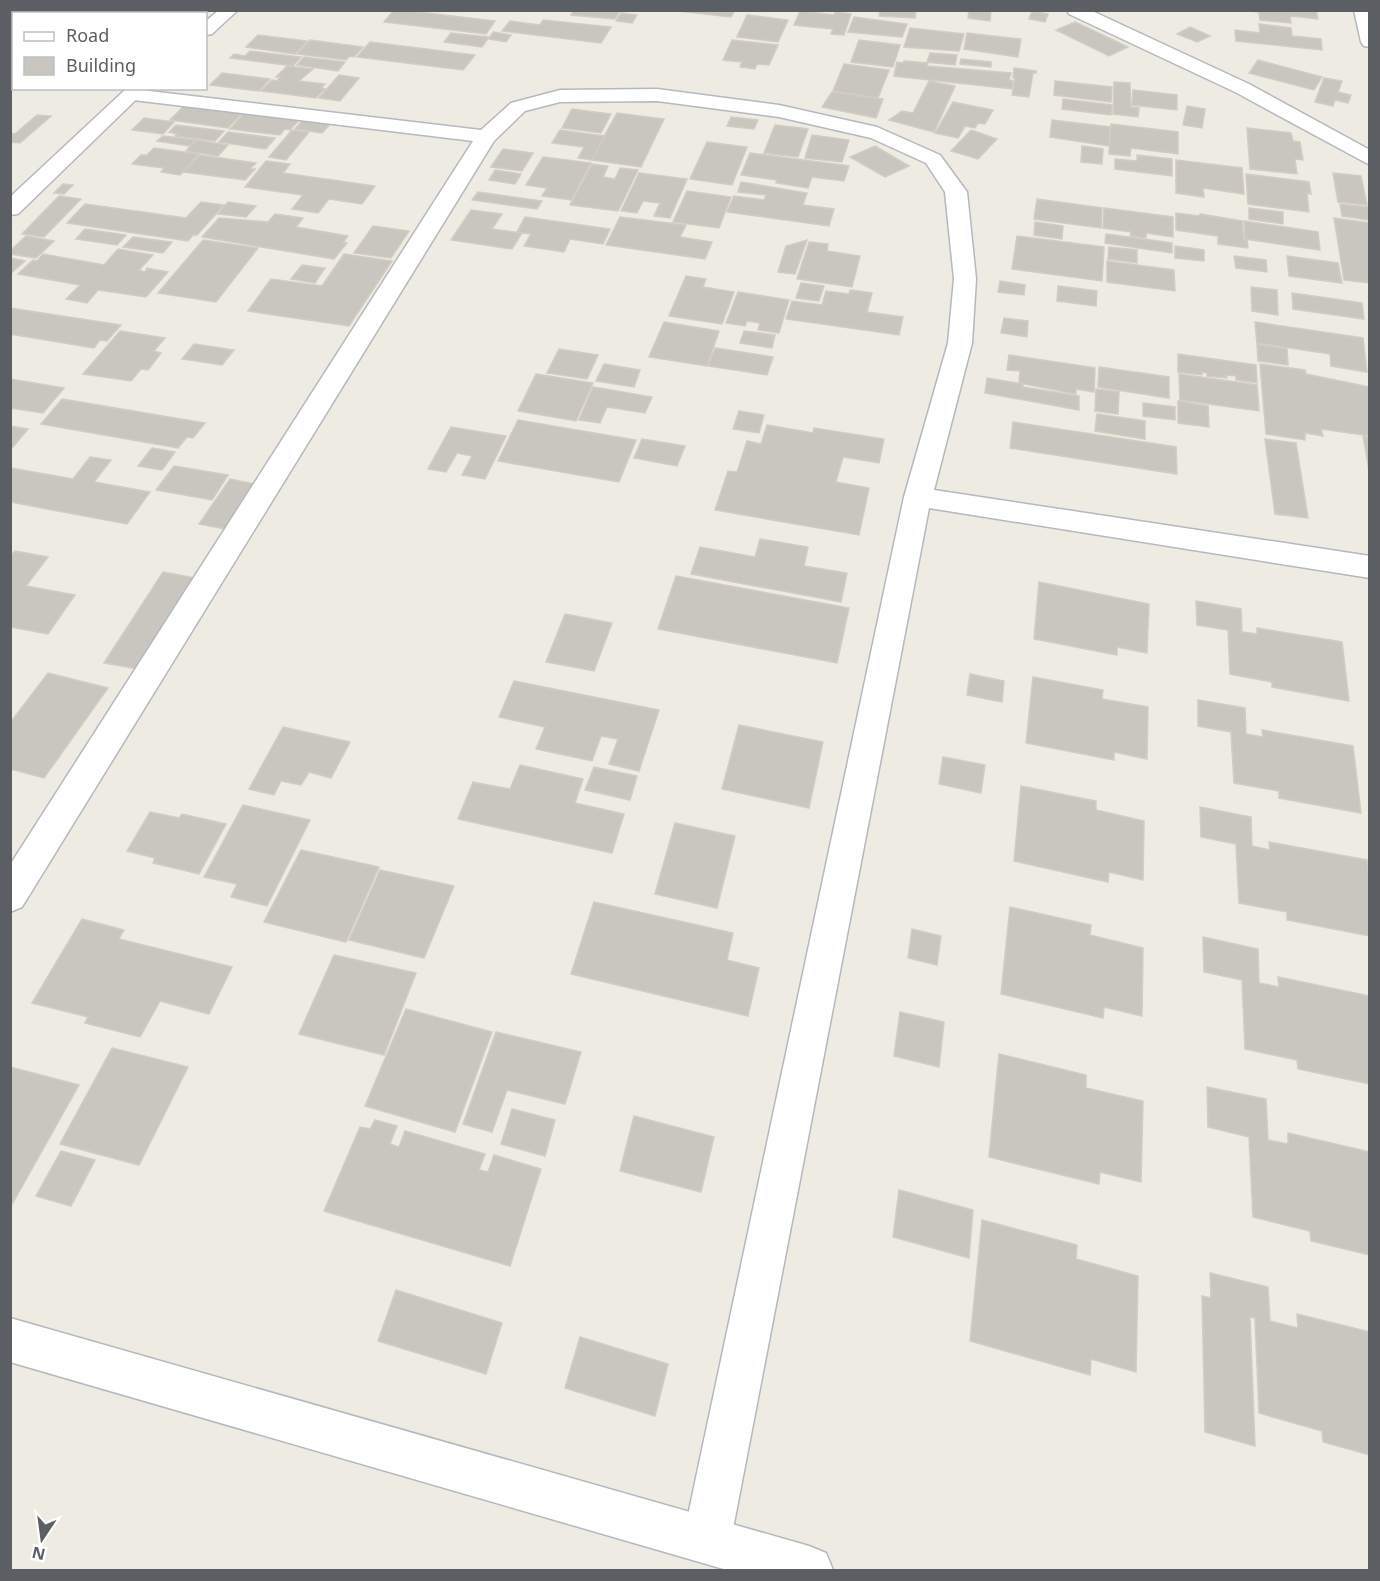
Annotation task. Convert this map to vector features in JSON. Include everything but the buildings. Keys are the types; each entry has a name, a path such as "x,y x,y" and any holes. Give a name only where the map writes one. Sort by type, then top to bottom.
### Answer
{"street":[{"path":"207,29 230,10"},
{"path":"1075,10 1242,88 1370,159"},
{"path":"1363,10 1370,42"},
{"path":"10,209 136,92 486,137"},
{"path":"10,896 486,137 518,107 560,96 657,95 778,111 877,133 933,159 956,192 965,279 960,343 918,497 707,1539"},
{"path":"918,497 1370,567"},
{"path":"10,1340 809,1570"}]}
